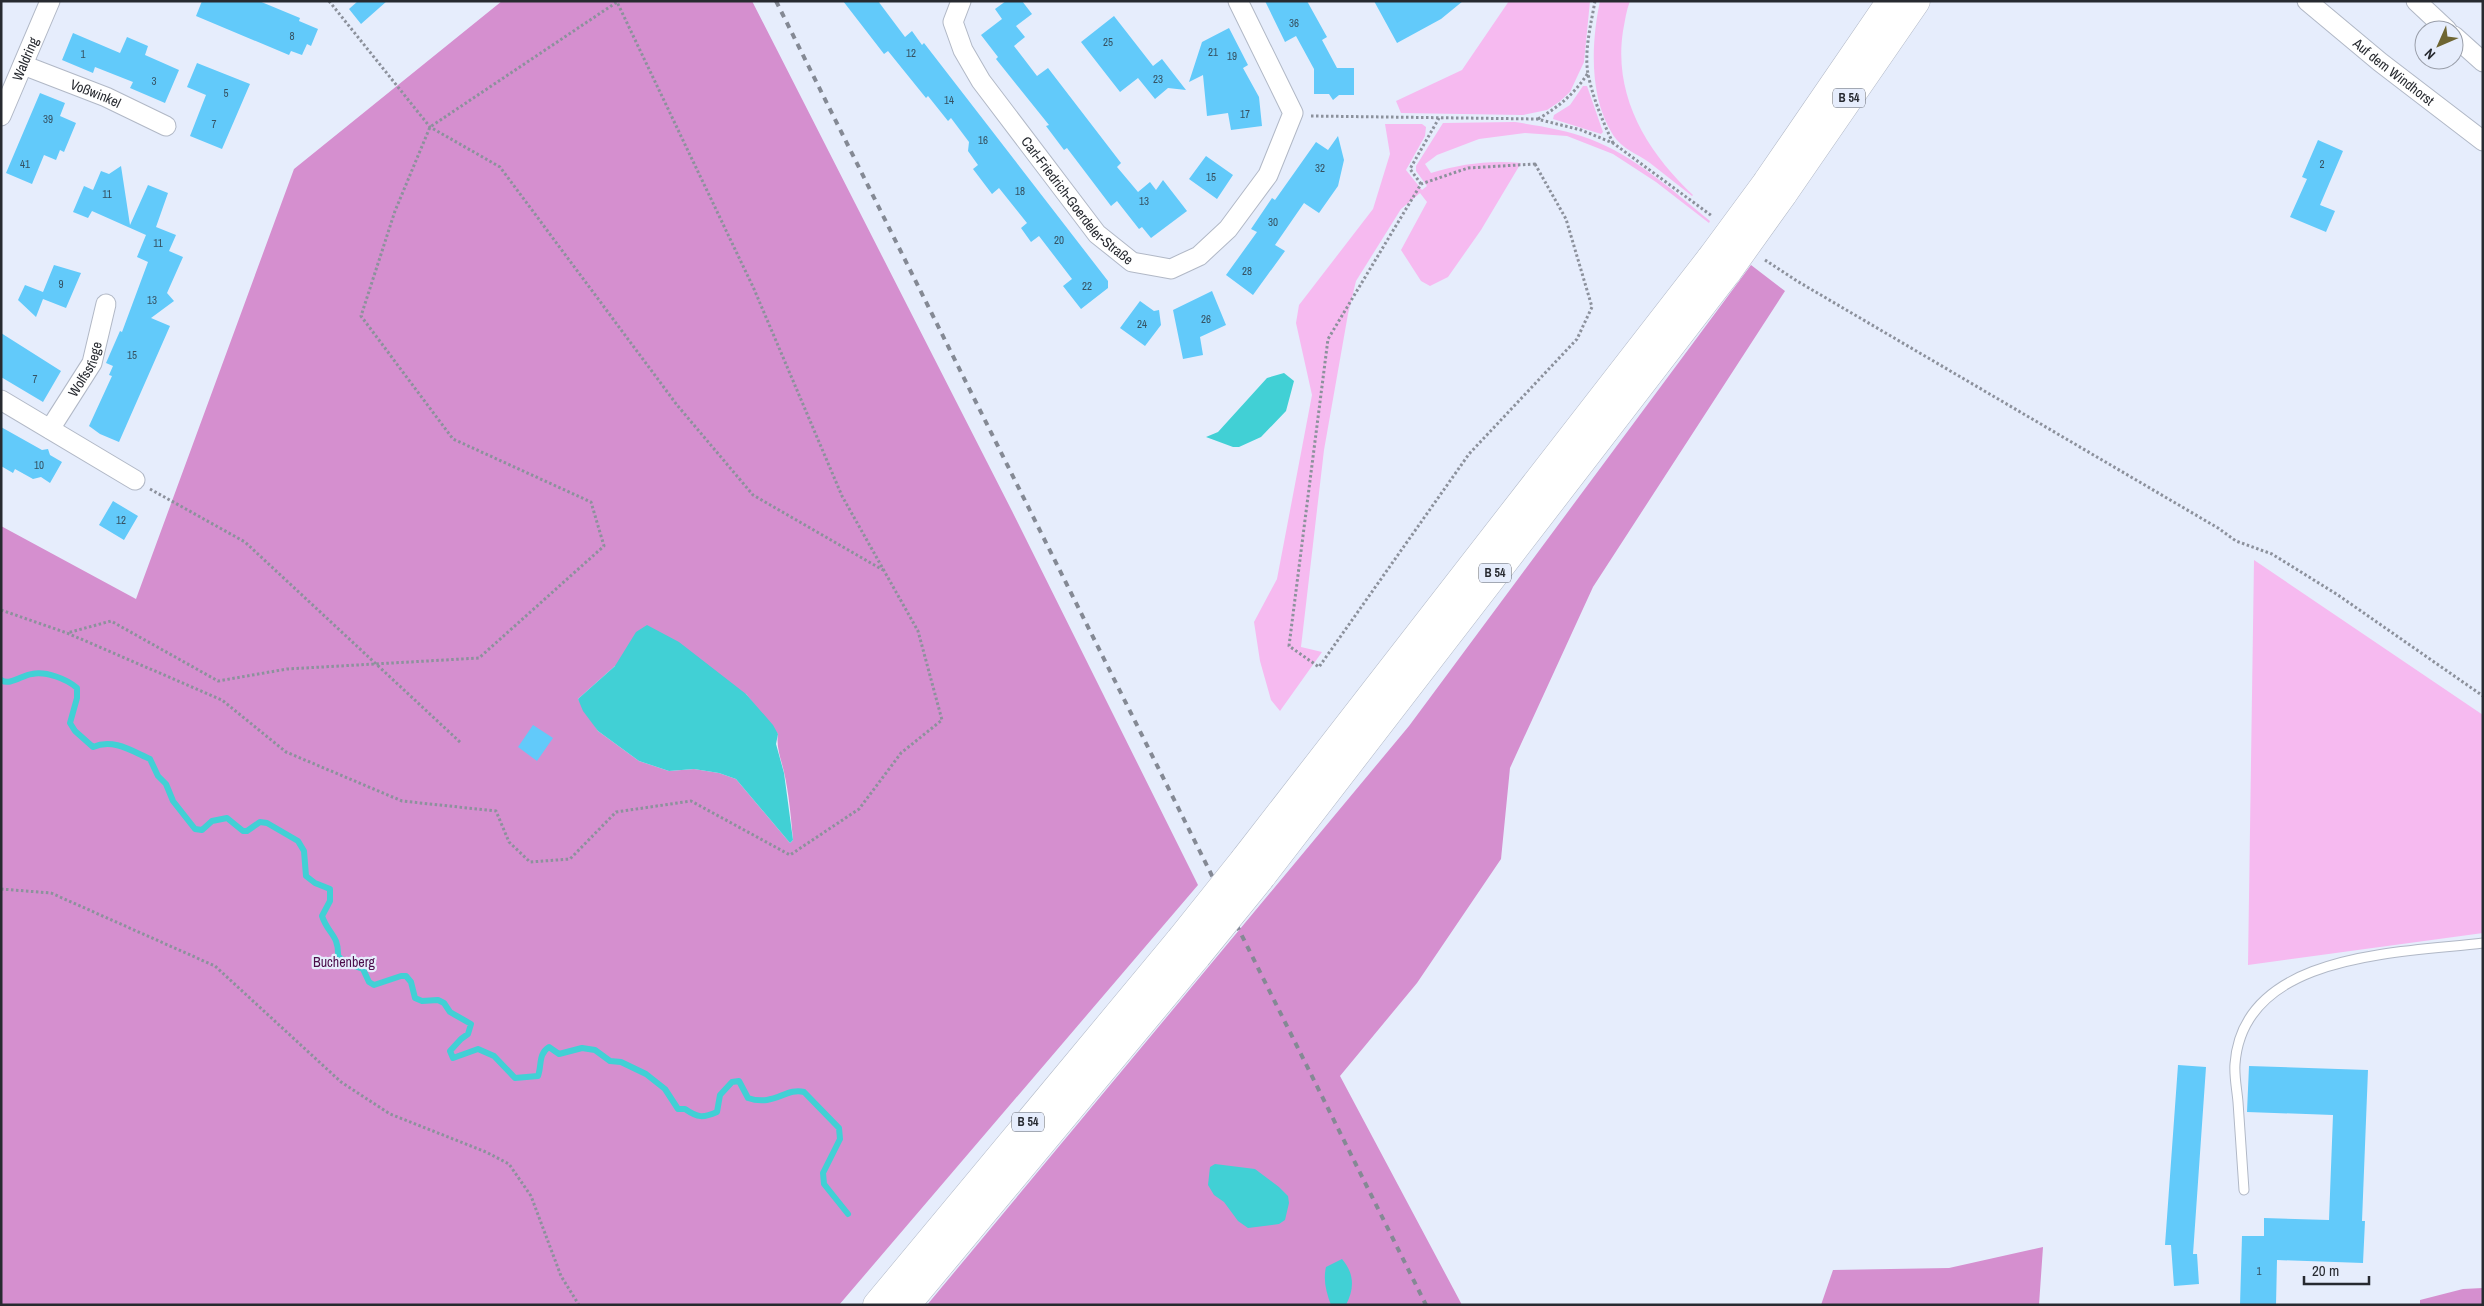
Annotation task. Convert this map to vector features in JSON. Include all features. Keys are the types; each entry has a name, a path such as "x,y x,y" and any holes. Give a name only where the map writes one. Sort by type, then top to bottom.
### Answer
{"highway":[{"name":"B 54","path":"1775,188 1891,1"},
{"name":"B 54","path":"906,1305 1253,868 1719,265 1916,1"},
{"name":"B 54","path":"877,1305 1188,948"}],"street":[{"name":"Waldring","path":"1,116 50,1"},
{"name":"Carl-Friedrich-Goerdeler-Straße","path":"961,1 953,22 963,50 981,81 1097,234 1132,262 1171,269 1199,256 1228,229 1268,175 1293,114"},
{"path":"1238,1 1293,114"},
{"name":"Auf dem Windhorst","path":"2307,1 2380,62 2483,141"},
{"path":"2416,1 2436,20"},
{"path":"2464,45 2483,62"},
{"name":"Voßwinkel","path":"23,65 106,97 166,126"},
{"name":"Wolfsstiege","path":"50,429 92,363 106,304"},
{"path":"1,400 135,480"}],"lane":[{"path":"2244,1190 2235,1064 2241,1034 2255,1011 2273,991 2326,966 2362,958 2483,943"}],"path":[{"path":"329,1 430,127 500,167 677,405 753,495 883,570"},
{"path":"1595,1 1589,39 1588,72 1598,112 1613,143"},
{"path":"1,610 67,633 222,700 286,752 402,801 496,811 509,842 530,862 570,859 616,812 691,801 790,855 859,808 901,753 942,720 918,631 842,496 754,289 617,2 430,127 395,211 361,316 453,439 591,502 604,546 479,658 287,669 218,681 111,621 67,633"},
{"path":"1538,119 1557,108 1574,93 1588,72"},
{"path":"1293,114 1313,117 1538,119 1581,130 1613,143 1714,218"},
{"path":"1421,184 1410,169 1439,118"},
{"path":"1535,164 1566,219 1592,306 1577,339 1469,454 1319,667 1289,646 1328,339 1421,184 1468,168 1535,164"},
{"path":"1759,254 1797,281 2236,540 2272,554 2338,595 2483,696"},
{"path":"135,480 245,542 461,743"},
{"path":"1,888 51,893 215,966 341,1082 390,1114 486,1152 509,1164 531,1196 561,1276 578,1305"}],"shaded area":[{"path":"1509,1 1590,1 1584,62 1570,92 1547,110 1523,115 1401,113 1396,101 1462,70"},
{"path":"1600,1 1630,1 1623,31 1621,55 1623,78 1629,100 1637,121 1648,141 1661,160 1692,196 1650,163 1621,144 1613,135 1605,120 1596,87 1594,70 1595,35"},
{"path":"1583,86 1587,86 1603,132 1601,134 1553,119 1554,115 1570,105"},
{"path":"1515,122 1572,133 1607,146 1653,175 1710,221 1709,223 1656,182 1613,154 1567,136 1525,133 1479,139 1437,155 1425,164 1431,173 1475,164 1521,163 1481,230 1448,277 1430,286 1421,281 1401,250 1427,202 1420,193 1401,209 1356,281 1348,314 1324,450 1301,647 1322,652 1280,711 1271,700 1260,661 1254,622 1277,579 1312,395 1296,323 1299,305 1373,209 1390,154 1385,124 1422,124 1426,127 1425,136 1406,170 1422,190 1427,186 1416,171 1416,166 1443,123"},
{"path":"2254,560 2483,715 2483,933 2248,965"}],"green space":[{"name":"Buchenberg","path":"502,1 752,1 1012,511 1198,885 839,1305 1,1305 1,526 136,599 294,169","holes":["615,666 746,694 778,734 778,748 786,780 791,814 793,840 790,843 736,779 719,773 694,769 669,771 639,761 598,731 578,699"]},
{"path":"1751,265 1785,291 1593,587 1510,768 1501,859 1417,983 1340,1076 1462,1305 927,1305 1409,726"},
{"path":"2043,1247 2039,1305 1821,1305 1833,1270 1949,1268"},
{"path":"2483,1288 2483,1305 2420,1305 2420,1300 2463,1289"}],"water":[{"path":"1284,373 1294,381 1286,411 1261,437 1239,447 1233,447 1206,437 1218,432 1267,378"},
{"path":"647,625 679,642 746,694 773,725 778,734 776,744 784,773 793,840 790,843 736,779 719,773 694,769 669,771 639,761 598,731 583,711 578,699 615,666 636,632"},
{"path":"1215,1164 1255,1169 1279,1187 1288,1196 1289,1203 1285,1220 1279,1224 1248,1228 1238,1221 1224,1202 1214,1195 1208,1185 1210,1167"},
{"path":"1342,1259 1351,1275 1351,1293 1346,1305 1331,1305 1325,1286 1326,1267"}],"building":[{"path":"202,1 259,1 300,18 299,21 318,29 311,46 307,44 302,55 291,51 289,55 196,16"},
{"path":"358,1 387,1 361,24 349,9"},
{"path":"843,1 878,1 905,37 912,31 922,45 924,43 1108,281 1108,288 1081,309 1063,286 1072,279 1039,236 1031,242 1021,228 1027,223 999,188 992,194 973,169 978,165 968,151 969,142 951,118 948,121 928,96 926,98 888,51 884,54"},
{"path":"1006,1 1022,1 1032,14 1016,26 1025,37 1014,46 1037,76 1048,68 1121,163 1117,167 1138,192 1150,182 1156,190 1163,180 1187,211 1151,238 1142,227 1139,229 1117,201 1111,206 1067,148 1064,150 1046,126 1049,125 996,59 998,57 981,35 1002,19 995,9"},
{"path":"1265,1 1307,1 1327,37 1322,40 1337,68 1354,68 1354,95 1339,95 1333,100 1329,94 1314,94 1314,69 1296,36 1285,42"},
{"path":"1374,1 1463,1 1441,19 1397,43"},
{"path":"1114,16 1153,66 1162,59 1186,90 1168,88 1155,99 1138,78 1120,92 1081,42"},
{"path":"1229,28 1248,65 1243,68 1259,97 1262,126 1231,130 1228,113 1207,116 1203,75 1189,82 1202,42"},
{"path":"73,33 120,53 127,37 148,46 145,55 179,70 165,103 130,88 133,82 95,67 93,73 62,60"},
{"path":"197,63 250,84 222,149 190,136 206,95 187,87"},
{"path":"40,93 65,103 60,116 76,123 64,152 60,150 56,160 44,155 32,184 6,173"},
{"path":"1338,136 1344,160 1338,186 1319,213 1304,203 1275,245 1285,251 1253,295 1226,275 1257,232 1251,229 1272,198 1275,200 1316,142 1328,150"},
{"path":"2318,140 2343,151 2320,205 2335,211 2326,232 2290,217 2307,179 2302,177"},
{"path":"1206,156 1233,175 1217,199 1189,179"},
{"path":"121,166 130,225 148,185 168,193 156,227 176,235 169,251 183,257 167,293 174,301 151,318 170,326 119,442 100,434 89,426 112,376 109,375 113,366 106,363 120,331 122,332 148,262 137,257 146,235 92,211 88,218 73,212 84,186 93,190 101,171 109,174"},
{"path":"54,265 81,273 66,308 43,299 36,317 18,300 25,285 43,292"},
{"path":"1212,291 1226,325 1200,337 1203,355 1183,359 1173,310"},
{"path":"1140,301 1154,311 1159,310 1161,325 1145,346 1120,328"},
{"path":"1,333 61,371 43,402 1,377"},
{"path":"1,427 42,450 48,449 50,455 62,462 50,483 41,477 33,479 15,469 13,473 1,466"},
{"path":"113,501 138,516 124,540 99,525"},
{"path":"533,725 553,738 537,761 518,747"},
{"path":"2178,1065 2206,1067 2193,1254 2197,1254 2199,1284 2174,1286 2171,1245 2165,1245"},
{"path":"2249,1066 2368,1070 2362,1221 2365,1221 2363,1263 2277,1260 2276,1305 2240,1305 2242,1236 2264,1236 2264,1218 2329,1220 2333,1115 2247,1112"}],"waterway":[{"path":"1,680 8,682 38,673 56,676 77,688 77,698 70,723 75,731 93,747 108,744 115,745 150,759 158,776 166,784 173,801 195,829 202,830 212,821 227,818 243,831 247,831 260,822 267,823 298,841 304,851 306,876 315,883 330,889 330,901 322,916 337,943 338,956 346,963 363,969 369,982 374,985 406,976 411,982 415,998 422,1001 438,1000 444,1003 450,1012 471,1024 468,1034 450,1051 453,1058 478,1049 494,1056 515,1078 538,1076 543,1053 549,1047 559,1054 582,1048 595,1050 610,1061 621,1062 646,1074 665,1089 678,1109 685,1109 701,1116 717,1112 720,1095 732,1082 739,1081 748,1098 757,1100 772,1099 791,1092 804,1092 839,1128 840,1139 823,1173 824,1184 848,1214"}],"railway":[{"path":"776,1 1426,1305"}]}
